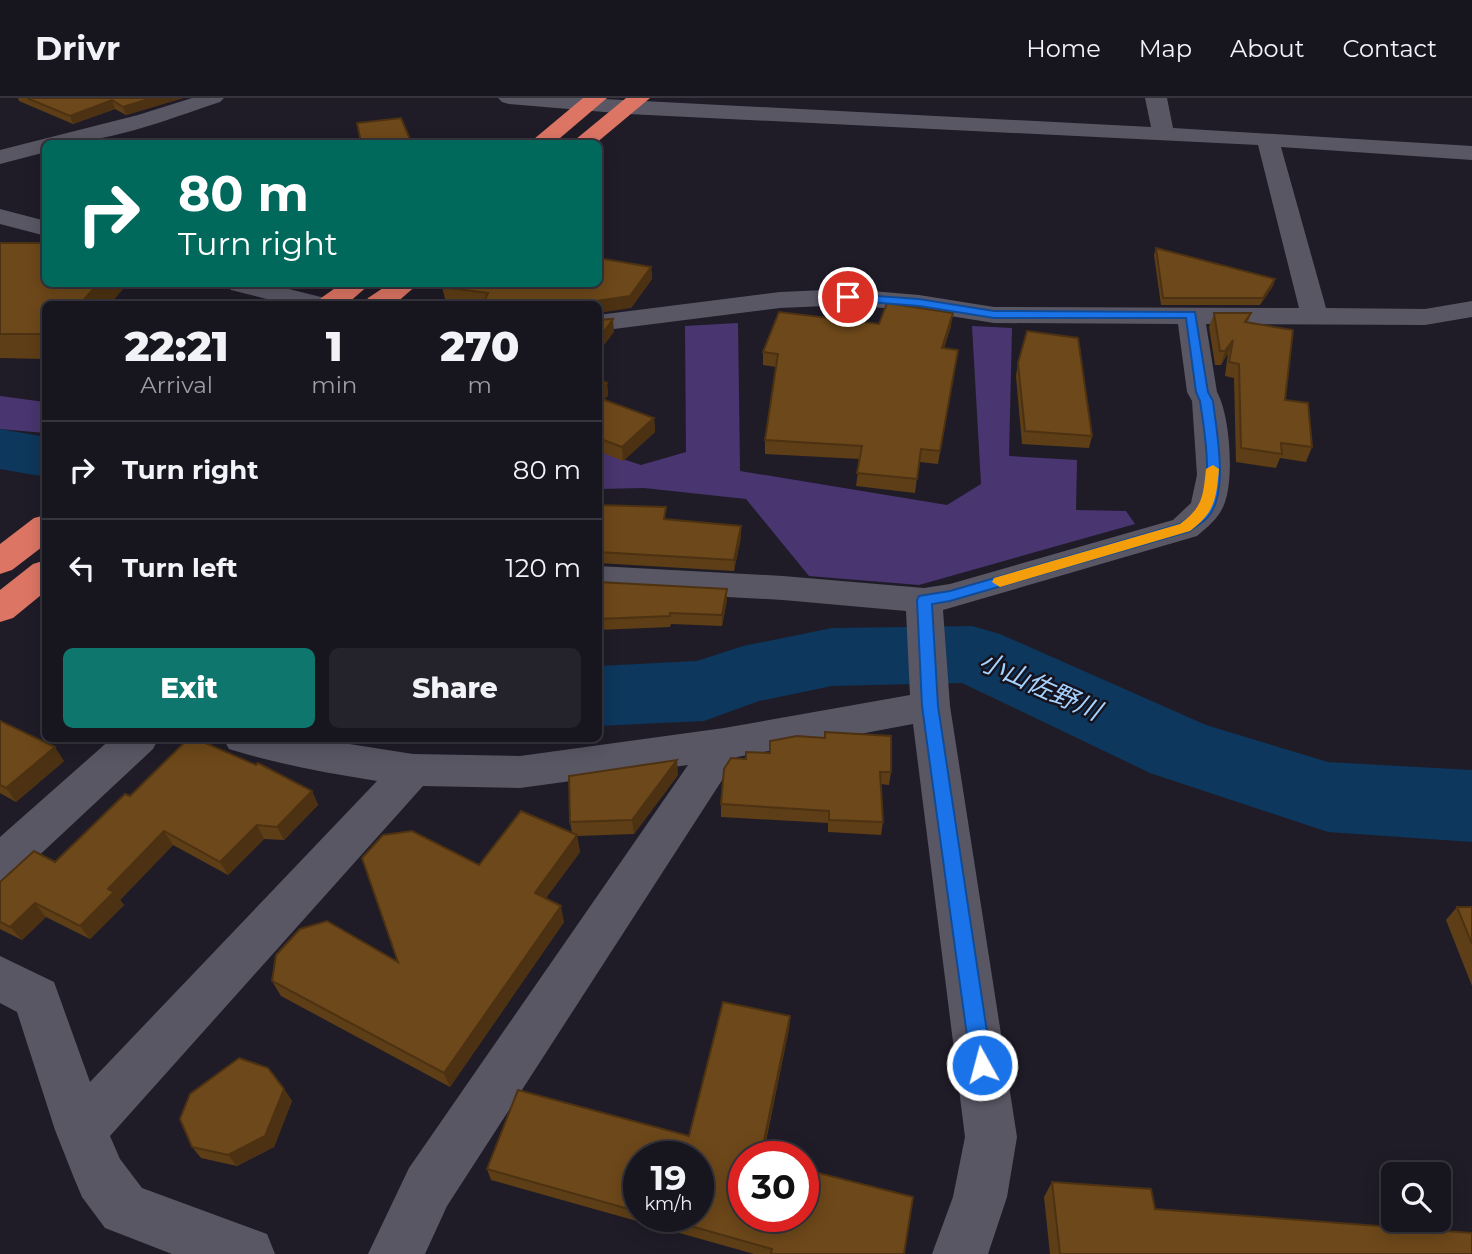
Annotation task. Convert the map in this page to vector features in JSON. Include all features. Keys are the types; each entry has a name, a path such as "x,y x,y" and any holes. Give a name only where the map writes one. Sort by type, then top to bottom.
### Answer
{"highway":[{"path":"544,140 592,102"},
{"path":"586,140 633,103"},
{"path":"335,301 354,287"},
{"path":"382,301 401,287"},
{"path":"0,609 41,576"}],"street":[{"path":"68,140 146,120 213,98"},
{"path":"509,98 1268,139 1472,153"},
{"path":"1156,98 1163,134"},
{"path":"1268,139 1315,318"},
{"path":"0,157 42,146"},
{"path":"0,216 42,228"},
{"path":"251,287 304,301"},
{"path":"602,322 780,300 848,297 919,303 994,315 1425,317 1472,309"},
{"path":"602,578 783,588 925,606 950,596 1185,527 1203,514 1210,496 1214,461 1207,401 1202,392 1191,315"},
{"path":"925,606 929,697 991,1137 986,1175 970,1231 960,1254"},
{"path":"260,742 309,754 413,770 520,772 724,744 929,697"},
{"path":"0,864 135,742"},
{"path":"396,1254 428,1188 724,744"},
{"path":"81,1130 413,770"},
{"path":"0,978 37,998 81,1130 101,1178 124,1209 247,1254"}],"shaded area":[{"path":"738,323 740,471 947,505 981,484 972,326 1012,328 1009,456 1077,460 1076,510 1126,511 1135,524 919,585 809,576 746,499 644,488 602,489 602,452 641,465 686,452 685,326"},
{"path":"0,396 42,402 42,433 0,429"}],"building":[{"path":"27,98 152,98 123,107 112,100 70,116"},
{"path":"401,118 410,140 361,140 357,123"},
{"path":"0,243 42,243 42,287 95,287 83,301 42,301 42,334 0,334"},
{"path":"1156,248 1275,279 1263,298 1163,298"},
{"path":"602,259 651,267 630,296 595,301 484,301 488,293 442,287 602,287"},
{"path":"887,303 953,313 942,348 958,350 940,451 921,449 917,479 857,473 862,446 765,440 778,354 763,352 779,312 879,324"},
{"path":"1214,313 1251,313 1245,322 1293,330 1285,400 1308,403 1312,447 1281,443 1282,454 1241,448 1239,364 1229,362 1233,340 1225,351 1220,351"},
{"path":"613,319 602,334 602,320"},
{"path":"1027,331 1078,338 1092,436 1025,431 1018,363"},
{"path":"602,399 654,418 622,447 602,440"},
{"path":"602,505 666,507 664,519 741,526 734,560 602,552"},
{"path":"602,582 727,589 722,615 670,613 670,616 602,619"},
{"path":"0,721 55,747 6,788 0,785"},
{"path":"825,732 891,736 891,772 880,772 883,822 829,820 829,811 721,804 724,769 731,758 746,759 746,752 770,753 770,741 797,736 825,738"},
{"path":"185,742 203,742 256,765 258,763 312,791 277,827 257,825 220,862 164,831 108,889 114,892 80,926 35,903 10,927 0,922 0,882 34,851 55,862 125,794 130,796"},
{"path":"677,760 632,820 570,822 569,776"},
{"path":"521,811 577,835 535,893 561,906 444,1073 272,981 276,955 300,929 327,921 398,962 362,858 383,835 412,831 479,865"},
{"path":"1457,907 1472,907 1472,944"},
{"path":"723,1002 790,1016 764,1141 728,1141 728,1232 819,1232 819,1173 913,1197 904,1254 771,1254 772,1249 712,1232 714,1232 714,1141 623,1141 623,1207 487,1169 518,1090 689,1136"},
{"path":"239,1058 268,1068 284,1089 265,1136 228,1155 192,1147 180,1119 190,1094"},
{"path":"1052,1182 1151,1189 1155,1209 1381,1226 1381,1232 1472,1233 1472,1254 1060,1254"}],"waterway":[{"name":"小山佐野川","path":"0,449 42,456"},
{"name":"小山佐野川","path":"602,696 704,691 743,675 832,657 972,654 1180,750 1328,797 1472,806"}],"slow traffic":[{"path":"1000,582 1185,527 1203,514 1210,496 1213,469"}],"route":[{"path":"848,297 919,303 994,315 1191,315 1202,392 1207,401 1214,461 1210,496 1203,514 1185,527 1090,557 950,596 924,600 930,706 982,1065"}]}
